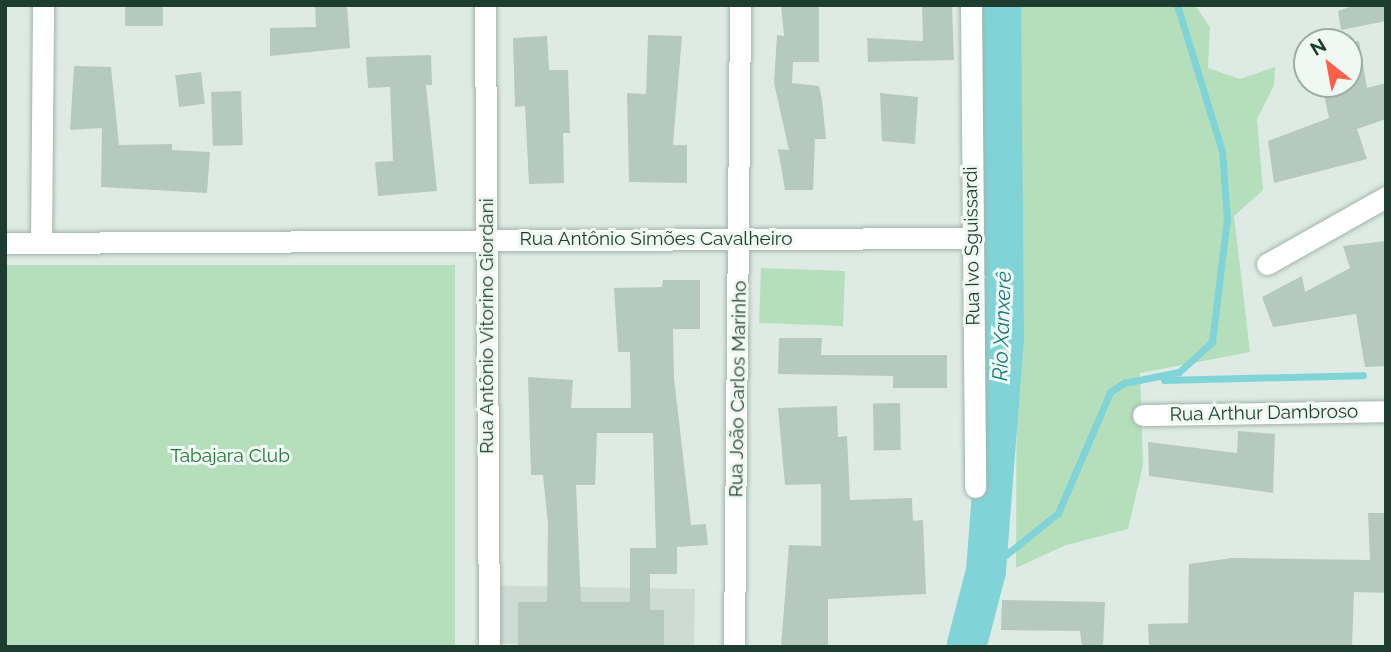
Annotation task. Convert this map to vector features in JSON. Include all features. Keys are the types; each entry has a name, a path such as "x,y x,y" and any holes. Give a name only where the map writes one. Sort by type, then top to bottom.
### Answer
{"street":[{"path":"41,243 43,5"},
{"name":"Rua Antônio Vitorino Giordani","path":"485,5 489,647"},
{"name":"Rua João Carlos Marinho","path":"734,647 741,239 740,5"},
{"name":"Rua Ivo Sguissardi","path":"971,5 975,487"},
{"path":"1267,264 1386,197"},
{"name":"Rua Antônio Simões Cavalheiro","path":"5,243 971,238"},
{"name":"Rua Arthur Dambroso","path":"1143,415 1386,411"}],"shaded area":[{"path":"500,586 695,589 694,647 499,644"}],"green space":[{"path":"1018,5 1195,5 1210,27 1208,68 1240,79 1275,67 1274,85 1257,119 1263,190 1234,216 1250,352 1140,373 1143,465 1128,529 1066,545 1016,568"},
{"name":"Tabajara Club","path":"5,265 455,265 455,647 5,647"},
{"path":"761,268 845,271 843,326 759,323"}],"building":[{"path":"125,5 163,5 163,26 125,26"},
{"path":"315,5 347,5 350,48 270,56 270,28 316,27"},
{"path":"781,5 819,5 819,62 793,62 792,83 819,86 822,100 826,139 815,139 813,190 785,190 778,149 789,150 774,83 777,35 784,36"},
{"path":"922,5 952,5 954,60 868,62 867,38 923,41"},
{"path":"1355,5 1386,5 1386,21 1341,28 1338,11"},
{"path":"648,35 682,36 673,145 687,145 687,183 629,182 627,93 646,94"},
{"path":"547,36 549,70 568,70 570,133 563,133 564,183 529,184 525,106 515,107 513,38"},
{"path":"431,55 432,85 426,85 437,191 378,196 375,162 393,161 390,87 368,88 366,57"},
{"path":"1363,64 1367,88 1386,83 1386,119 1357,129 1367,159 1274,183 1268,141 1329,118 1325,98 1363,98"},
{"path":"74,66 111,67 119,145 172,144 172,150 210,152 207,193 101,187 102,128 70,130"},
{"path":"201,72 205,104 179,107 175,75"},
{"path":"241,91 243,145 213,146 211,92"},
{"path":"880,93 918,97 915,144 882,141"},
{"path":"1386,241 1386,366 1365,367 1356,314 1273,327 1262,297 1302,276 1305,292 1350,268 1343,246"},
{"path":"663,280 700,280 700,329 673,329 674,378 691,525 706,524 708,545 677,547 677,574 650,574 650,610 664,610 664,647 518,647 518,602 547,602 548,524 543,475 531,475 528,377 573,380 571,408 631,408 630,352 618,352 614,288 662,287","holes":["597,433 653,433 656,548 630,548 630,602 581,602 576,485 595,485"]},
{"path":"779,338 822,338 821,355 947,355 947,388 893,388 893,376 778,374"},
{"path":"873,403 900,403 901,450 874,450"},
{"path":"837,406 838,437 847,436 850,500 912,498 913,521 923,520 926,594 828,599 828,647 781,647 789,545 821,546 821,484 785,485 778,408"},
{"path":"1238,431 1275,434 1273,493 1149,476 1148,442 1237,453"},
{"path":"1368,513 1386,513 1386,593 1354,592 1352,647 1149,647 1148,624 1188,623 1189,564 1232,558 1370,560"},
{"path":"1002,600 1105,602 1103,647 1082,647 1080,631 1001,630"}],"waterway":[{"name":"Rio Xanxerê","path":"967,644 986,571 1004,338 1001,5"},
{"path":"986,571 1058,513 1110,392 1124,383 1179,372 1212,342 1227,218 1222,151 1177,5"},
{"path":"1164,380 1363,375"}]}
